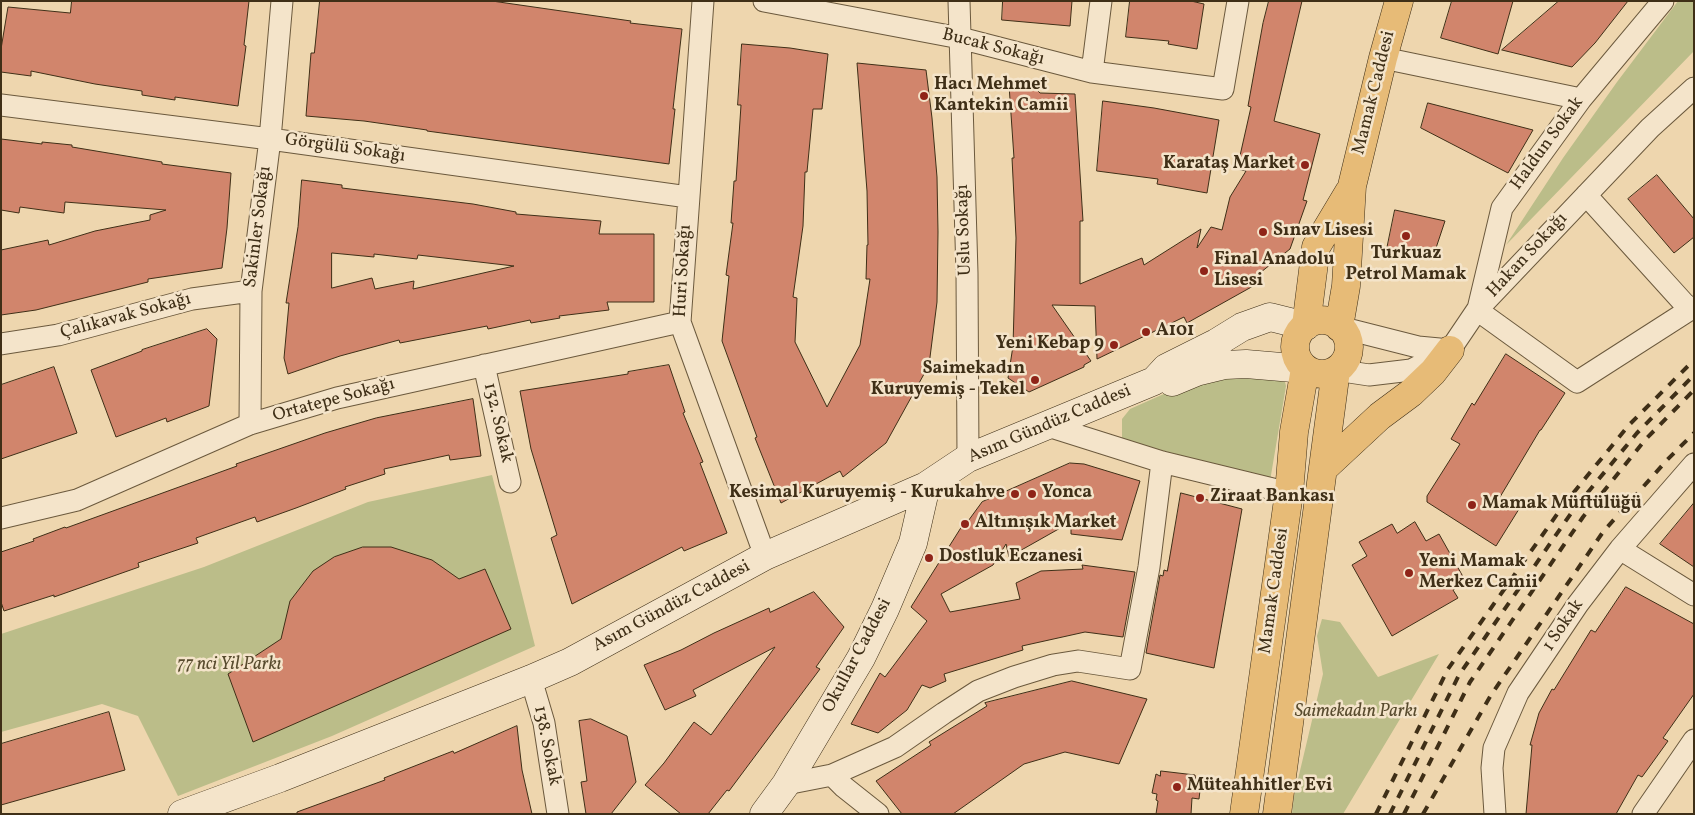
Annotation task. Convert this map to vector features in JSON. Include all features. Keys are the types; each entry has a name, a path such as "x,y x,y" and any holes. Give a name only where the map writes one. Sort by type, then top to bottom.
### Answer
{"main road":[{"name":"Mamak Caddesi","path":"1339,327 1346,286 1352,186 1399,1"},
{"name":"Mamak Caddesi","path":"1306,326 1316,248 1352,186"},
{"path":"1321,320 1339,327 1348,341 1346,358 1336,370 1321,374 1305,369 1300,363 1295,347 1300,331 1306,326 1321,320"},
{"path":"1323,469 1380,416 1422,383 1450,350"},
{"name":"Mamak Caddesi","path":"1244,814 1290,493 1294,432 1305,369"},
{"name":"Mamak Caddesi","path":"1277,814 1336,370"}],"street":[{"name":"Sakinler Sokağı","path":"250,424 251,291 270,139 282,1"},
{"name":"Huri Sokağı","path":"703,1 680,322 765,556"},
{"name":"Bucak Sokağı","path":"764,1 960,38 1092,72 1223,90 1238,1"},
{"name":"Uslu Sokağı","path":"959,1 967,273 968,458"},
{"path":"1092,72 1101,1"},
{"name":"Haldun Sokak","path":"1478,310 1502,208 1580,99 1663,1"},
{"path":"1383,58 1580,99"},
{"name":"Hakan Sokağı","path":"1450,350 1478,310 1650,128 1694,88"},
{"name":"Görgülü Sokağı","path":"1,104 270,139 688,198"},
{"path":"1478,310 1577,382 1692,308 1586,195"},
{"name":"Çalıkavak Sokağı","path":"1,344 58,335 192,299 251,291"},
{"name":"Asım Gündüz Caddesi","path":"186,813 532,679 570,662 765,556 926,486 968,458 1154,381 1166,368 1216,343 1242,327 1270,317 1306,326"},
{"name":"Ortatepe Sokağı","path":"1,518 77,500 250,424 337,398 680,322"},
{"path":"1339,327 1418,347 1450,350"},
{"path":"1336,370 1369,375 1411,370 1450,350"},
{"name":"Asım Gündüz Caddesi","path":"1154,381 1162,384 1172,382 1196,372 1226,365 1246,364 1305,369"},
{"name":"132. Sokak","path":"484,365 510,482"},
{"path":"1048,426 1162,462 1290,493"},
{"path":"786,784 832,775 895,748 944,713 978,692 1014,677 1053,665 1078,661 1130,669 1148,567 1162,462"},
{"name":"1 Sokak","path":"1494,814 1492,768 1494,748 1518,693 1578,604 1620,549 1694,464"},
{"name":"Okullar Caddesi","path":"764,814 786,784 861,658 885,609 912,543 926,486"},
{"path":"1620,549 1694,595"},
{"name":"138. Sokak","path":"532,679 544,723 558,814"},
{"path":"1644,814 1694,740"},
{"path":"832,775 878,814"}],"green space":[{"path":"1678,1 1694,1 1694,51 1506,245 1563,158"},
{"path":"1241,371 1285,382 1286,386 1270,481 1122,439 1122,419 1130,409 1202,377"},
{"name":"77 nci Yil Parkı","path":"492,475 535,646 332,736 178,796 138,716 102,704 1,732 1,634 204,567 368,502"},
{"name":"Saimekadın Parkı","path":"1322,619 1340,622 1378,677 1439,654 1343,814 1292,814 1294,796 1323,674 1317,636"}],"building":[{"path":"72,1 249,1 244,45 246,46 238,106 175,97 175,100 142,95 142,91 31,71 31,76 1,72 1,49 8,7 70,13"},
{"path":"320,1 492,1 631,21 630,23 682,29 669,164 364,121 306,116 311,53 314,53"},
{"path":"1003,1 1072,1 1070,26 1002,20"},
{"path":"1130,1 1191,1 1204,4 1197,49 1168,44 1169,41 1126,37"},
{"path":"1269,1 1302,1 1274,121 1320,134 1303,200 1307,201 1290,249 1251,280 1255,285 1187,323 1184,317 1097,359 1095,306 1052,305 1091,361 1084,365 1084,367 1029,392 1008,378 1013,346 1016,238 1012,158 1014,158 1009,85 1034,87 1040,93 1075,94 1083,221 1080,221 1080,284 1142,258 1144,265 1201,229 1197,248 1211,227 1222,230 1230,197 1246,171 1237,169 1251,107 1248,106 1263,23"},
{"path":"1452,1 1513,1 1498,54 1441,38"},
{"path":"1559,1 1628,1 1595,43 1572,67 1502,50"},
{"path":"742,44 790,48 828,54 822,109 813,109 807,172 805,172 803,226 793,297 797,298 795,342 827,407 860,345 870,279 866,279 868,245 867,191 857,63 926,70 932,118 937,177 938,232 937,302 929,365 886,443 843,477 840,471 781,503 755,438 757,437 722,341 729,276 726,275 733,223 731,223 734,181 736,181 741,105 738,105"},
{"path":"1103,101 1219,120 1207,193 1157,184 1158,179 1097,171"},
{"path":"1428,103 1533,130 1508,173 1421,128"},
{"path":"1,139 42,144 42,142 72,145 72,147 162,162 162,164 231,173 222,268 148,279 148,282 36,310 1,315 1,250 48,240 49,245 95,231 150,220 150,215 166,210 65,202 64,213 20,207 19,213 1,210"},
{"path":"1657,175 1694,219 1694,237 1674,253 1628,199"},
{"path":"302,180 342,185 342,188 473,204 516,212 516,214 601,221 599,234 654,234 654,302 607,302 609,310 559,316 560,318 531,323 530,320 488,329 487,326 400,343 399,340 340,356 288,374 284,358 289,303 286,303 298,227","holes":["332,253 374,257 374,254 417,259 418,255 514,266 413,289 414,281 375,289 372,278 332,288"]},
{"path":"1395,210 1445,221 1433,257 1387,249"},
{"path":"207,329 217,339 209,406 167,422 166,418 116,437 91,370 142,350"},
{"path":"1506,354 1565,393 1540,430 1500,497 1519,509 1496,546 1427,502 1427,496 1460,444 1451,439 1472,403 1474,405"},
{"path":"669,365 685,412 683,413 703,462 700,463 727,533 684,551 682,547 572,604 551,538 557,535 531,449 520,391 628,374 628,372"},
{"path":"54,367 77,433 1,459 1,385"},
{"path":"473,399 481,456 450,460 449,455 384,469 385,474 345,487 346,489 296,508 257,522 255,517 196,538 198,543 138,563 139,567 54,597 54,595 4,611 1,602 1,552 34,541 33,539 65,527 237,466 236,464 325,433 376,418"},
{"path":"1070,463 1084,464 1140,481 1122,540 1071,534 1071,522 1009,557 1006,544 993,565 941,594 950,612 1020,599 1016,583 1041,571 1083,569 1082,565 1135,572 1123,637 1085,632 1022,646 1023,650 944,674 946,681 930,688 922,685 907,710 878,733 851,724 880,673 885,677 927,621 911,607 962,526 963,528 982,502"},
{"path":"1181,493 1242,509 1214,668 1146,653 1160,575 1163,576 1164,570 1167,571"},
{"path":"1694,503 1694,567 1660,544"},
{"name":"Yeni Mamak Merkez Camii","path":"1415,522 1426,541 1439,534 1466,582 1453,590 1458,598 1392,636 1352,565 1367,556 1359,542 1392,524 1397,533"},
{"path":"363,547 391,547 432,560 459,579 485,569 511,629 253,742 228,674 281,639 290,601 313,571 334,557"},
{"path":"1626,587 1694,624 1694,694 1663,738 1668,741 1642,777 1638,775 1616,814 1526,814 1532,745 1530,745 1539,713 1552,689 1554,690 1591,630 1595,632"},
{"path":"814,592 844,627 816,667 820,669 729,791 727,790 708,814 681,814 645,785 694,722 711,735 775,647 693,690 696,696 665,710 644,665 681,650 769,608 770,612"},
{"path":"1072,681 1147,699 1119,764 1065,752 1024,764 953,814 902,814 876,781 931,745 929,742 987,706 985,703"},
{"path":"109,712 125,770 1,805 1,744"},
{"path":"591,719 627,736 636,782 611,814 586,814 581,782 587,781 579,721"},
{"path":"517,726 522,770 532,814 297,814 297,812 385,780 384,778 453,751 454,753"},
{"name":"Müteahhitler Evi","path":"1161,771 1195,775 1196,781 1201,782 1199,799 1192,798 1191,814 1156,814 1157,794 1152,793 1156,774 1160,776"}],"railway":[{"path":"1376,814 1448,669 1565,503 1629,425 1694,360"},
{"path":"1390,814 1459,675 1574,509 1637,433 1694,375"},
{"path":"1404,814 1470,682 1583,517 1645,440 1694,390"},
{"path":"1423,814 1491,695 1603,532 1667,460 1694,433"}],"place":[{"name":"Hacı Mehmet Kantekin Camii","path":"924,96"},
{"name":"Karataş Market","path":"1305,165"},
{"name":"Sınav Lisesi","path":"1263,232"},
{"name":"Turkuaz Petrol Mamak","path":"1406,236"},
{"name":"Final Anadolu Lisesi","path":"1204,271"},
{"name":"A101","path":"1146,332"},
{"name":"Yeni Kebap 9","path":"1114,345"},
{"name":"Saimekadın Kuruyemiş - Tekel","path":"1035,380"},
{"name":"Kesimal Kuruyemiş - Kurukahve","path":"1015,494"},
{"name":"Yonca","path":"1032,494"},
{"name":"Ziraat Bankası","path":"1200,498"},
{"name":"Mamak Müftülüğü","path":"1472,505"},
{"name":"Altınışık Market","path":"965,524"},
{"name":"Dostluk Eczanesi","path":"929,558"},
{"name":"Yeni Mamak Merkez Camii","path":"1409,573"},
{"name":"Müteahhitler Evi","path":"1177,787"}]}
